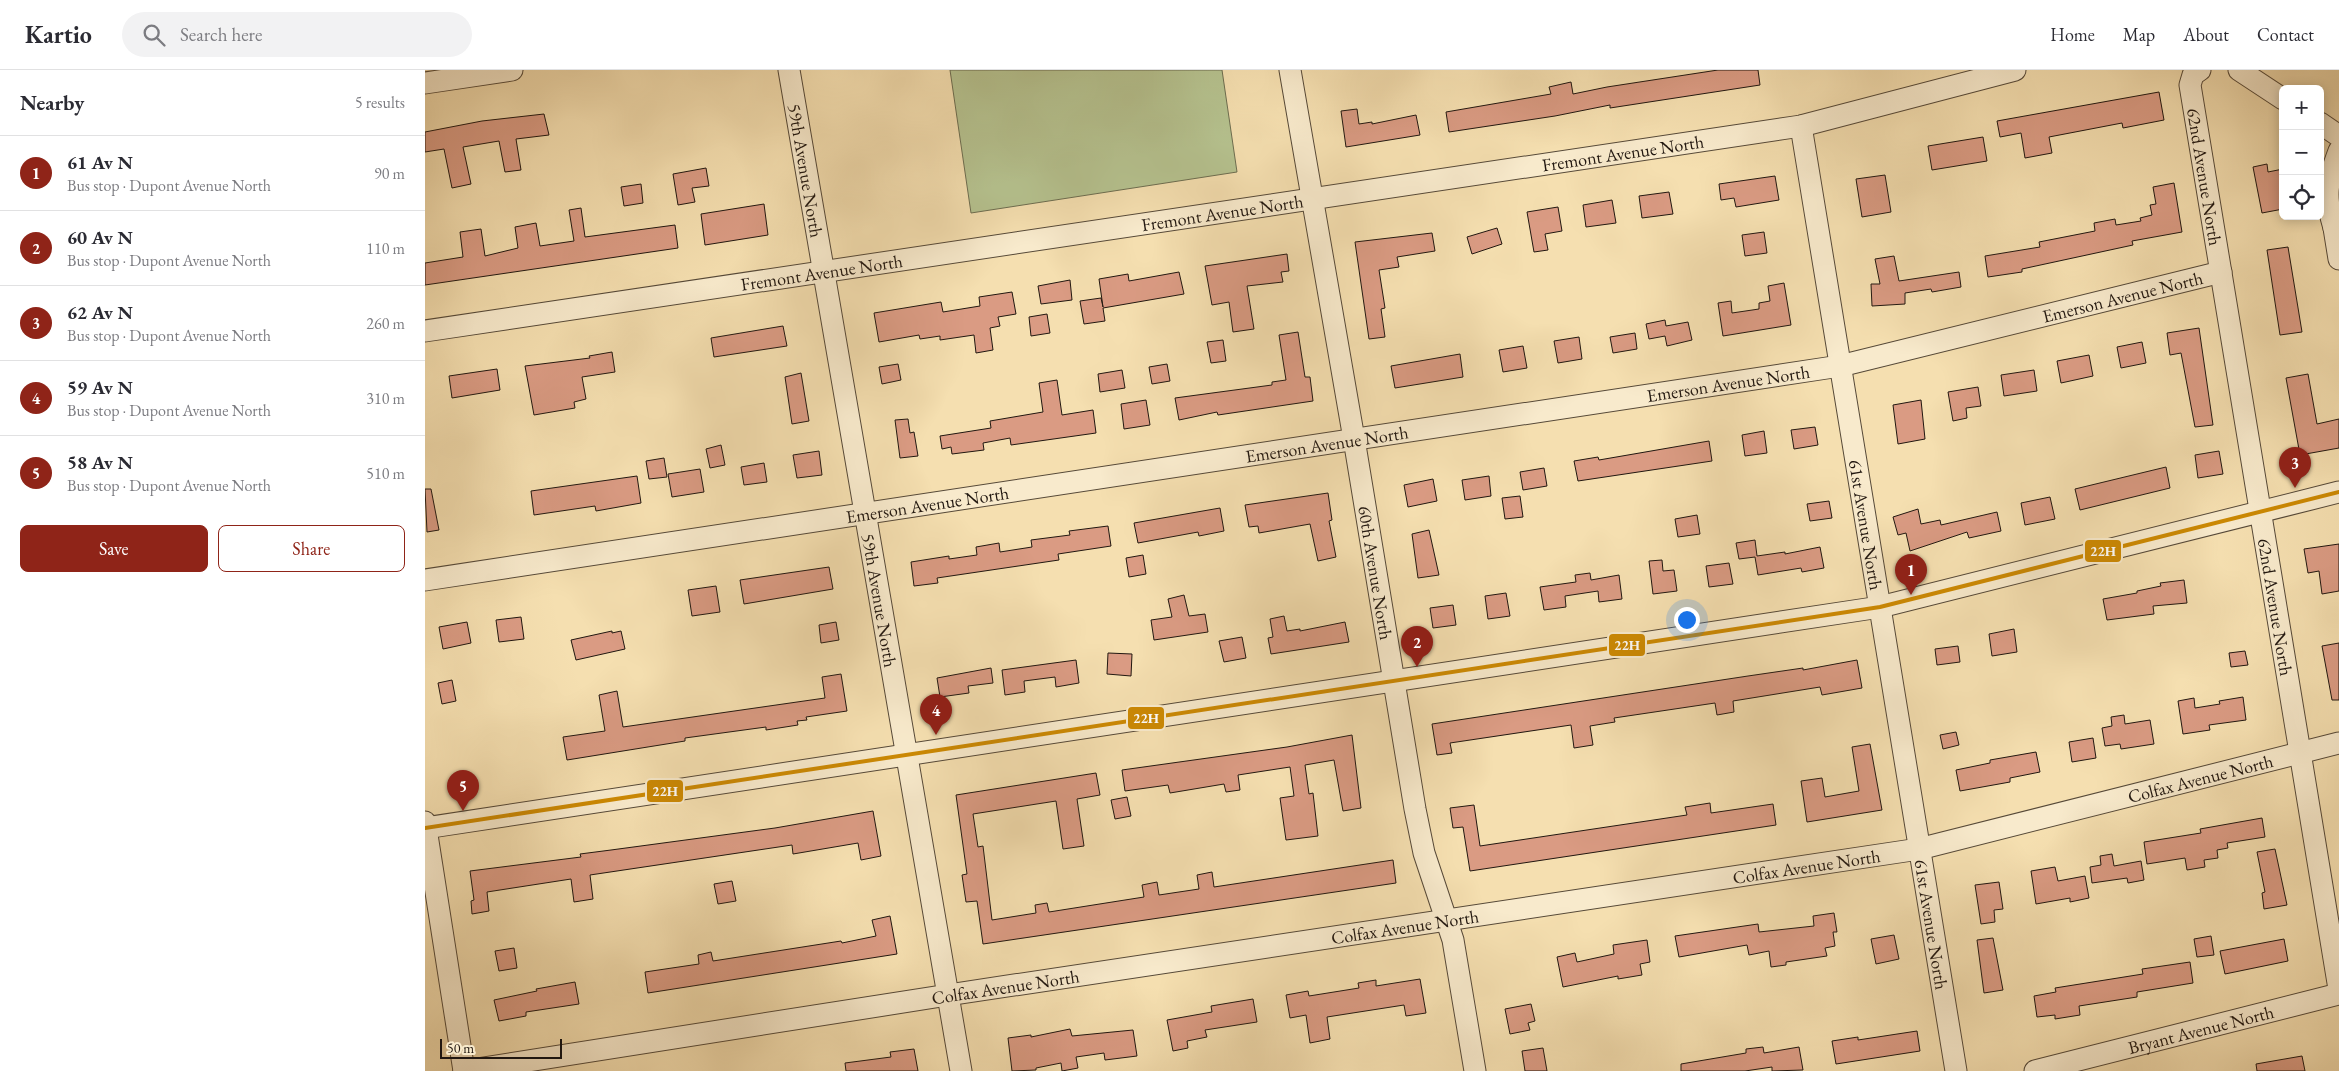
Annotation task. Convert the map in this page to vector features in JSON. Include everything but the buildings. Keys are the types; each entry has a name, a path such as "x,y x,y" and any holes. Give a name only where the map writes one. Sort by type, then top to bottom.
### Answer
{"street":[{"path":"425,83 512,70"},
{"name":"59th Avenue North","path":"789,70 961,1071"},
{"name":"60th Avenue North","path":"1290,70 1354,439 1415,809 1424,853 1447,922 1475,1071"},
{"name":"Fremont Avenue North","path":"425,331 1801,126 2015,70"},
{"path":"2239,70 2279,96"},
{"name":"62nd Avenue North","path":"2196,72 2191,85 2339,989"},
{"name":"61st Avenue North","path":"1801,126 1956,1071"},
{"path":"2324,126 2339,136"},
{"path":"2339,152 2328,182 2328,208 2337,226 2339,259"},
{"name":"Emerson Avenue North","path":"425,580 1840,366 2221,272"},
{"path":"464,1071 425,826 1880,607 2339,492"},
{"name":"Colfax Avenue North","path":"464,1071 948,995 1447,922 1919,849 2339,743"},
{"name":"Bryant Avenue North","path":"2035,1071 2339,994"}],"green space":[{"path":"950,70 1222,70 1237,172 971,213"}],"transit line":[{"name":"22H","path":"425,828 1880,607 2339,492"}],"place":[{"name":"62 Av N","path":"2295,488"},
{"name":"61 Av N","path":"1911,595"},
{"name":"60 Av N","path":"1417,667"},
{"name":"59 Av N","path":"936,735"},
{"name":"58 Av N","path":"463,811"}]}
